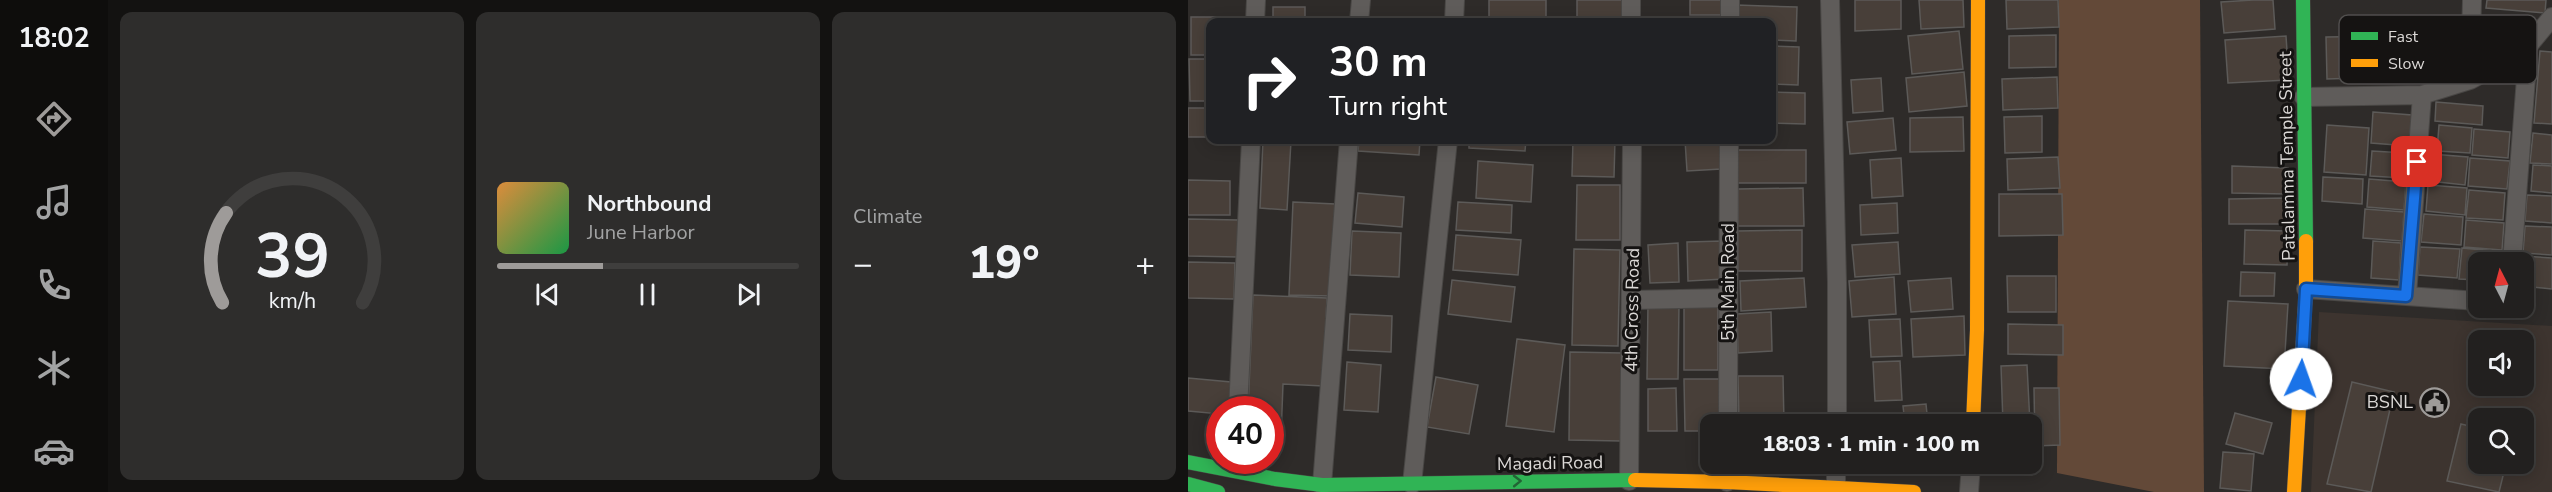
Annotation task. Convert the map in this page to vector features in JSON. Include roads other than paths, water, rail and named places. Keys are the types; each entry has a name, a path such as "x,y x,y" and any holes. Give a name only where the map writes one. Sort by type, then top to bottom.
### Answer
{"street":[{"path":"1255,18 1256,0"},
{"path":"1359,18 1361,0"},
{"path":"1454,18 1455,0"},
{"path":"1630,0 1631,18"},
{"path":"1730,0 1730,18"},
{"path":"1830,0 1837,283 1837,414"},
{"path":"1973,414 1977,330 1978,0"},
{"name":"Patalamma Temple Street","path":"2295,492 2306,289 2303,0"},
{"path":"2472,0 2472,15"},
{"path":"2537,35 2552,17"},
{"path":"2304,97 2422,95 2457,84"},
{"path":"2513,252 2526,84"},
{"path":"2406,296 2422,95"},
{"path":"1239,396 1251,144"},
{"path":"1322,485 1349,144"},
{"path":"1412,484 1448,144"},
{"name":"4th Cross Road","path":"1629,481 1632,144"},
{"name":"5th Main Road","path":"1728,414 1730,144"},
{"path":"2306,289 2468,300"},
{"path":"1632,300 1728,298"},
{"name":"Magadi Road","path":"1188,462 1206,464"},
{"name":"Magadi Road","path":"1272,474 1322,485 1600,479 1629,481 1715,474"},
{"name":"Magadi Road","path":"1733,474 1836,490 1914,492"},
{"path":"1836,474 1836,490"},
{"path":"1970,492 1971,474"},
{"path":"1188,484 1218,492"}],"place":[{"name":"BSNL","path":"2434,402"}]}
